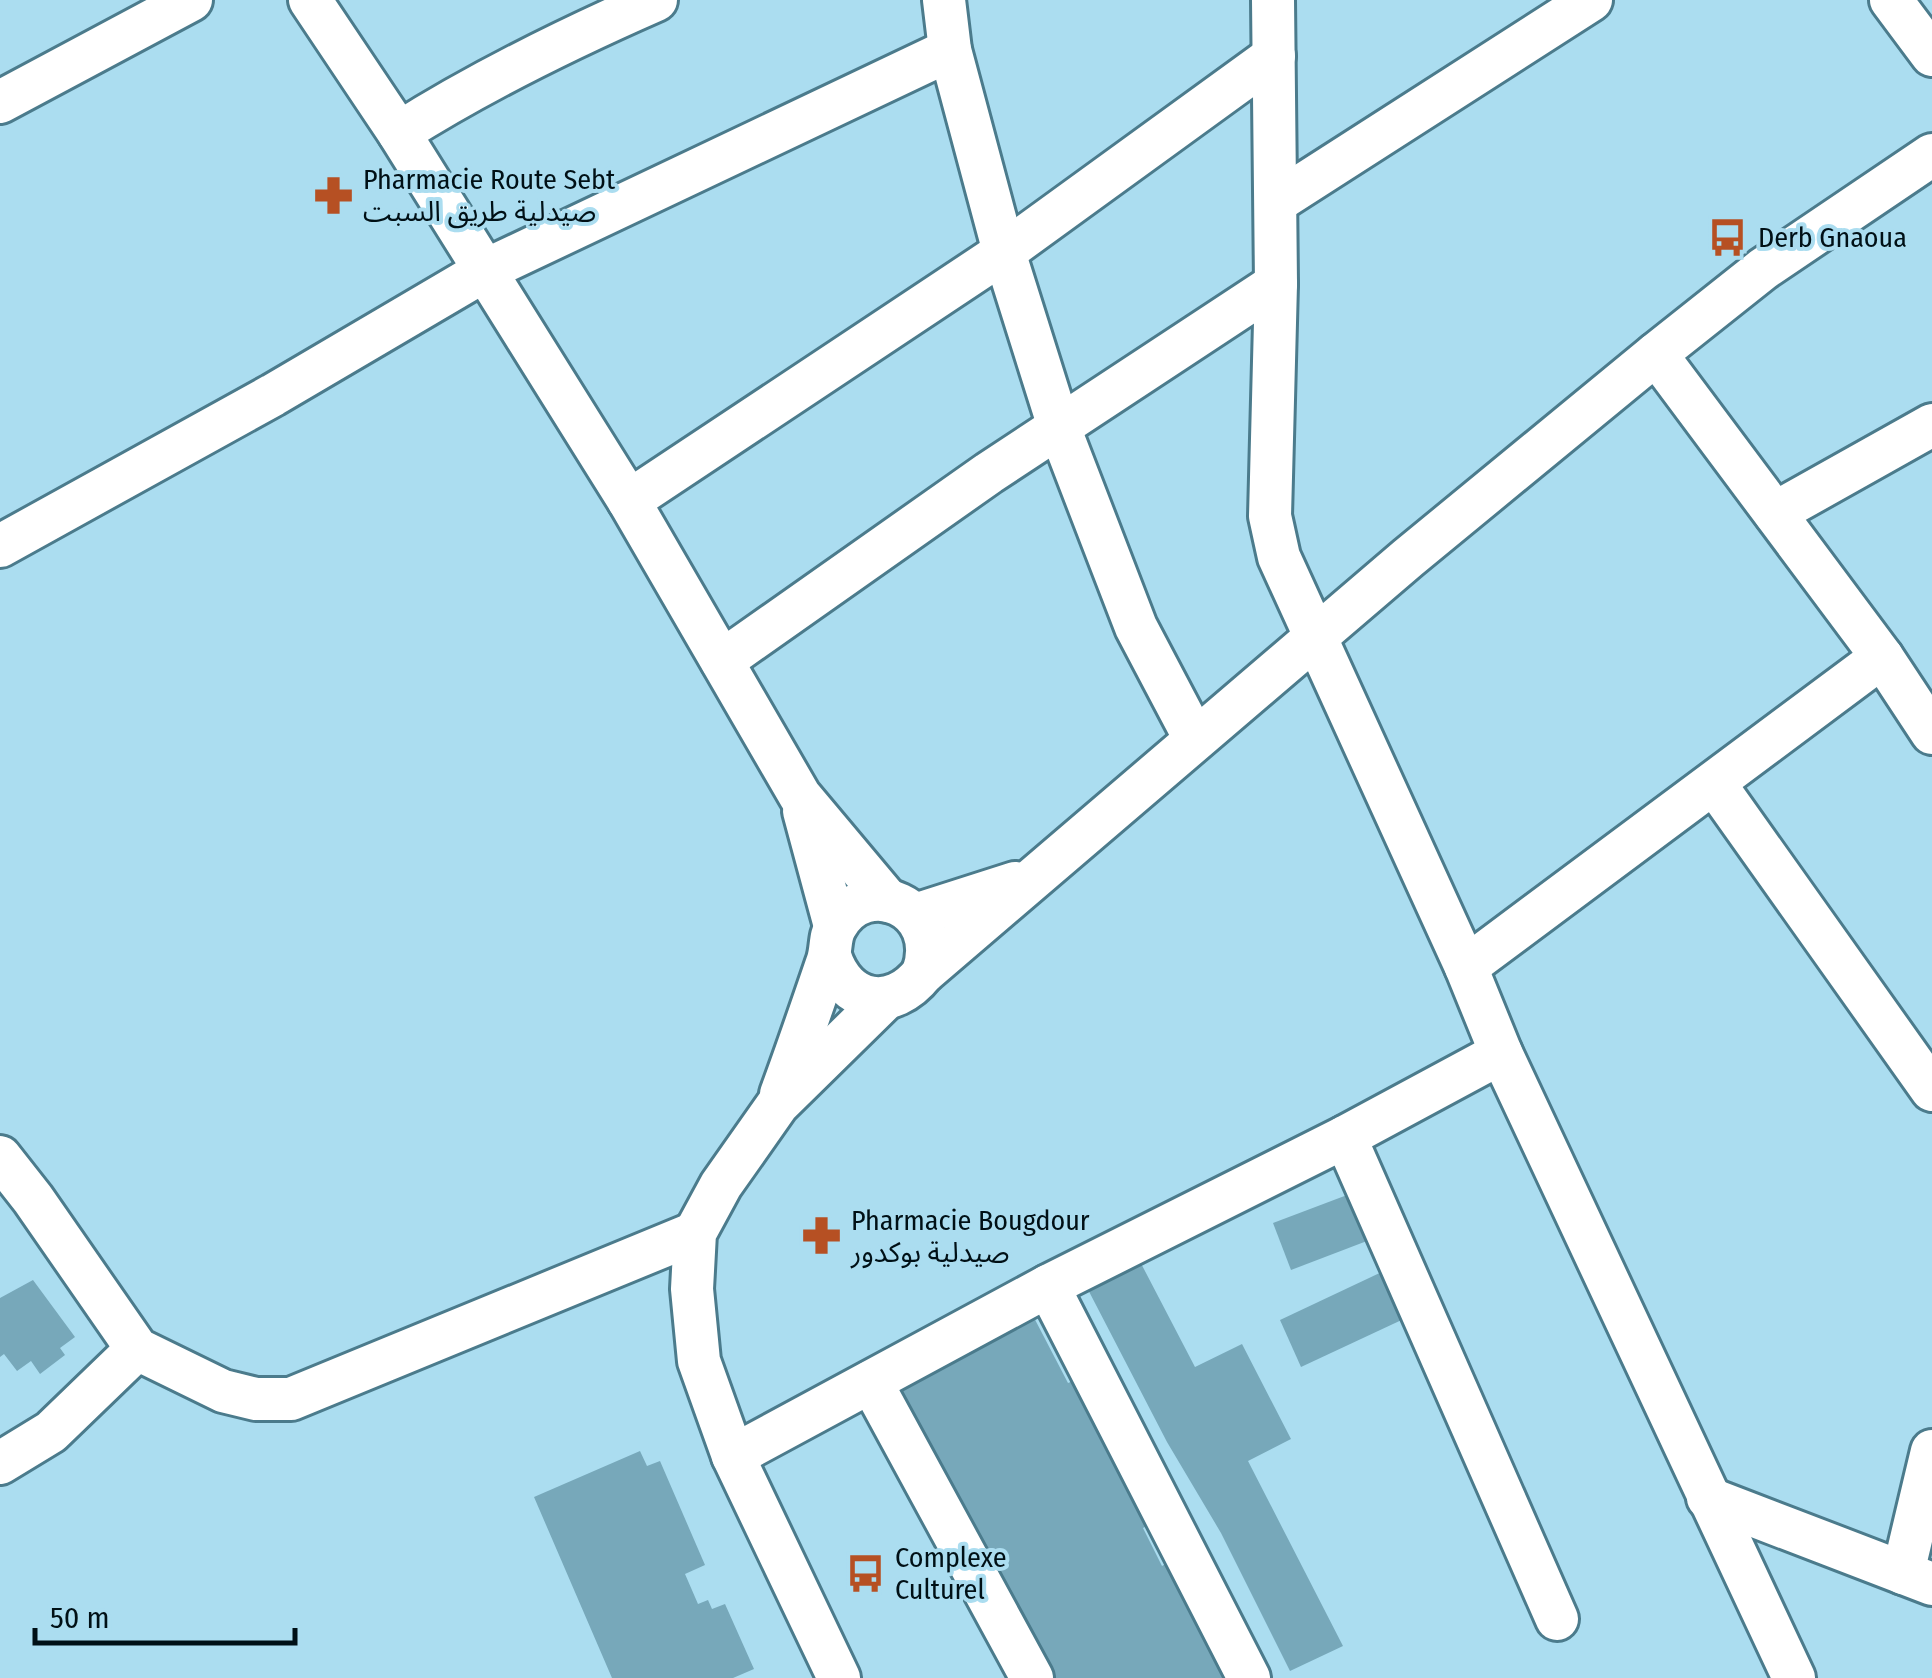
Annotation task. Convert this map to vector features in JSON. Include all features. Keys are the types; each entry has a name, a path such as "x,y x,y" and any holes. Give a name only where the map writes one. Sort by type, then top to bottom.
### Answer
{"street":[{"path":"0,102 190,0"},
{"path":"310,0 399,133 630,501 800,796 902,908 928,943 923,973"},
{"path":"399,133 464,92 656,0"},
{"path":"945,0 950,50 1004,252 1059,427 1136,627 1195,739"},
{"path":"1274,0 1276,284 1270,516 1280,557 1466,966 1501,1053 1794,1678"},
{"path":"1276,202 1591,0"},
{"path":"1891,0 1932,55"},
{"path":"0,546 484,271 950,50"},
{"path":"630,501 1004,252 1274,56"},
{"path":"800,796 843,984 855,993 886,998 901,994 1314,638 1656,354 1763,269 1932,155"},
{"path":"722,661 1059,427 1276,284"},
{"path":"1656,354 1882,656 1932,733"},
{"path":"1775,513 1932,425"},
{"path":"1466,966 1882,656"},
{"path":"1714,783 1932,1090"},
{"path":"778,1104 833,941 858,905 873,900 902,908 1034,877"},
{"path":"839,1678 733,1456 699,1361 692,1290 696,1233 721,1185 778,1104 886,998"},
{"path":"733,1456 1048,1286 1345,1138 1501,1053"},
{"path":"1345,1138 1557,1618"},
{"path":"0,1157 34,1199 136,1349 223,1391 256,1399 291,1399 696,1233"},
{"path":"1048,1286 1250,1678"},
{"path":"0,1463 50,1432 136,1349"},
{"path":"871,1382 1032,1678"},
{"path":"1708,1498 1918,1578 1932,1450"}],"building":[{"path":"1363,1189 1380,1236 1291,1270 1273,1223"},
{"path":"1134,1250 1195,1367 1242,1344 1291,1439 1248,1461 1343,1646 1290,1671 1221,1533 1167,1442 1082,1278"},
{"path":"1386,1270 1408,1317 1301,1367 1280,1320"},
{"path":"33,1280 75,1337 60,1348 65,1355 40,1374 31,1361 17,1371 4,1354 0,1357 0,1298"},
{"path":"1030,1310 1068,1383 1076,1380 1152,1523 1143,1528 1162,1566 1169,1562 1234,1678 1049,1678 892,1381"},
{"path":"640,1451 647,1466 660,1461 705,1565 685,1574 698,1604 708,1600 712,1609 725,1604 754,1669 733,1678 612,1678 534,1497"}],"place":[{"name":"Pharmacie Route Sebt صيدلية طريق السبت","path":"333,195"},
{"name":"Derb Gnaoua","path":"1728,237"},
{"name":"Pharmacie Bougdour صيدلية بوكدور","path":"821,1236"},
{"name":"Complexe Culturel","path":"865,1573"}]}
